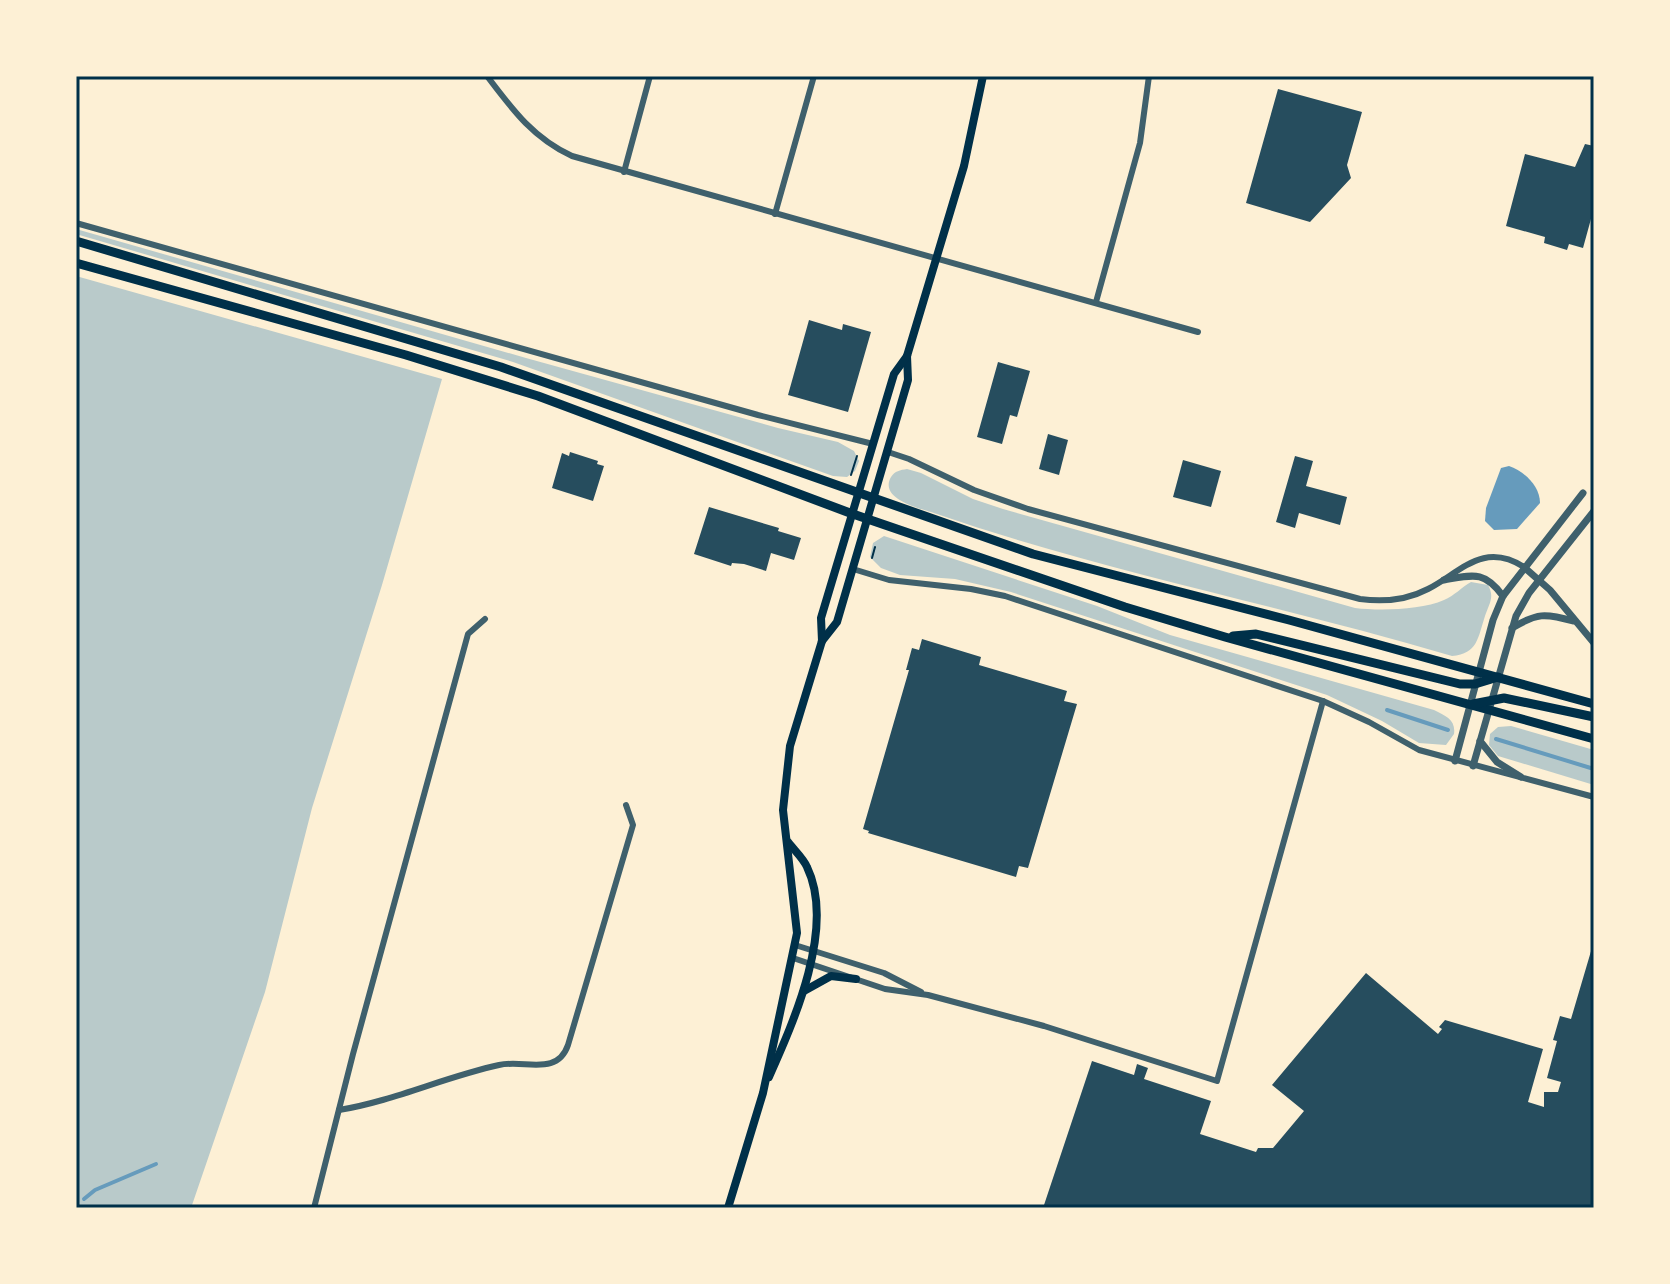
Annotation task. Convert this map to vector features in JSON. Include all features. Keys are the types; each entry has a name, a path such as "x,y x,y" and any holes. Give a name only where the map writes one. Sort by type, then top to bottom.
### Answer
{"main road":[{"path":"728,1208 763,1093 795,945 797,917 783,810 790,746 822,641 821,618 850,513 894,374 907,356 937,258 964,166 983,76"},
{"path":"76,241 501,367 1033,554 1594,704"},
{"path":"76,263 481,377 589,413 850,513 1110,602 1470,704 1490,705 1594,739"},
{"path":"822,641 837,622 874,499 908,380 907,356"},
{"path":"1225,637 1256,634 1437,680 1475,684 1498,677"},
{"path":"1490,705 1504,698 1594,717"},
{"path":"763,1093 803,992 816,920 807,865 787,840"},
{"path":"803,992 831,976 856,979"}],"street":[{"path":"487,76 521,121 548,143 572,156 1198,332"},
{"path":"624,172 650,76"},
{"path":"775,214 814,76"},
{"path":"1096,302 1140,143 1149,76"},
{"path":"76,223 707,401 873,444"},
{"path":"888,452 992,497 1028,509 1344,596 1376,601 1398,598 1425,591 1460,567 1480,558 1507,560 1524,567 1539,581 1594,643"},
{"path":"1455,761 1493,620 1503,596 1583,493"},
{"path":"1473,766 1521,605 1594,511"},
{"path":"853,569 889,580 1005,596 1323,701 1369,722 1408,745 1455,761 1594,797"},
{"path":"1444,580 1474,575 1487,578 1503,596"},
{"path":"1512,628 1533,615 1551,614 1576,621"},
{"path":"314,1208 468,634 485,619"},
{"path":"793,958 885,989 928,995 1044,1026 1217,1081 1323,701"},
{"path":"1480,741 1497,762 1521,777"},
{"path":"339,1110 499,1065 526,1063 546,1066 560,1058 568,1045 633,825 626,805"},
{"path":"795,945 884,973 928,995"}],"path":[{"path":"851,475 857,456"},
{"path":"872,558 875,547"}],"shaded area":[{"path":"76,229 526,358 838,442 854,451 859,461 855,471 847,477 833,476 513,362 76,234"},
{"path":"76,276 442,379 312,808 265,992 191,1208 76,1208"},
{"path":"907,469 1003,509 1355,608 1424,606 1448,598 1471,582 1488,585 1491,600 1476,643 1467,652 1452,656 1064,553 922,509 904,502 891,492 891,477"},
{"path":"884,536 1097,606 1170,635 1434,710 1452,722 1454,734 1446,745 1419,743 1327,695 1011,592 955,579 900,575 881,568 870,557 873,543"},
{"path":"1511,726 1594,750 1594,785 1498,756 1489,745 1490,734 1498,727"}],"water":[{"path":"1509,466 1530,480 1540,503 1517,529 1494,530 1485,521 1486,508 1501,468"}],"building":[{"path":"1278,89 1362,112 1347,165 1351,178 1310,222 1246,203"},
{"path":"1585,144 1594,146 1594,208 1583,248 1569,244 1567,250 1544,243 1545,237 1506,226 1525,154 1575,167"},
{"path":"809,320 842,330 843,324 871,332 848,412 788,395"},
{"path":"998,362 1030,371 1017,417 1010,415 1002,444 977,437"},
{"path":"1048,434 1068,440 1059,475 1039,469"},
{"path":"570,452 604,466 593,501 552,488 562,453 569,456"},
{"path":"1295,456 1313,461 1306,486 1347,497 1340,525 1299,513 1295,528 1276,522"},
{"path":"1183,460 1221,471 1211,507 1173,497"},
{"path":"709,507 779,528 778,531 801,538 794,560 771,553 766,571 744,564 732,563 731,566 694,554"},
{"path":"922,639 981,657 979,665 1067,691 1064,701 1077,704 1028,868 1019,866 1016,877 863,829 909,670 906,670 912,648 919,650"},
{"path":"1594,941 1594,1208 1043,1208 1092,1061 1134,1075 1137,1064 1148,1068 1144,1079 1211,1101 1200,1134 1256,1152 1258,1148 1273,1148 1304,1111 1272,1085 1366,973 1438,1034 1445,1020 1543,1049 1528,1102 1544,1107 1544,1092 1558,1092 1561,1082 1547,1078 1560,1016 1571,1019"}],"waterway":[{"path":"1387,710 1448,730"},
{"path":"1496,739 1594,769"},
{"path":"84,1199 95,1190 156,1164"}]}
